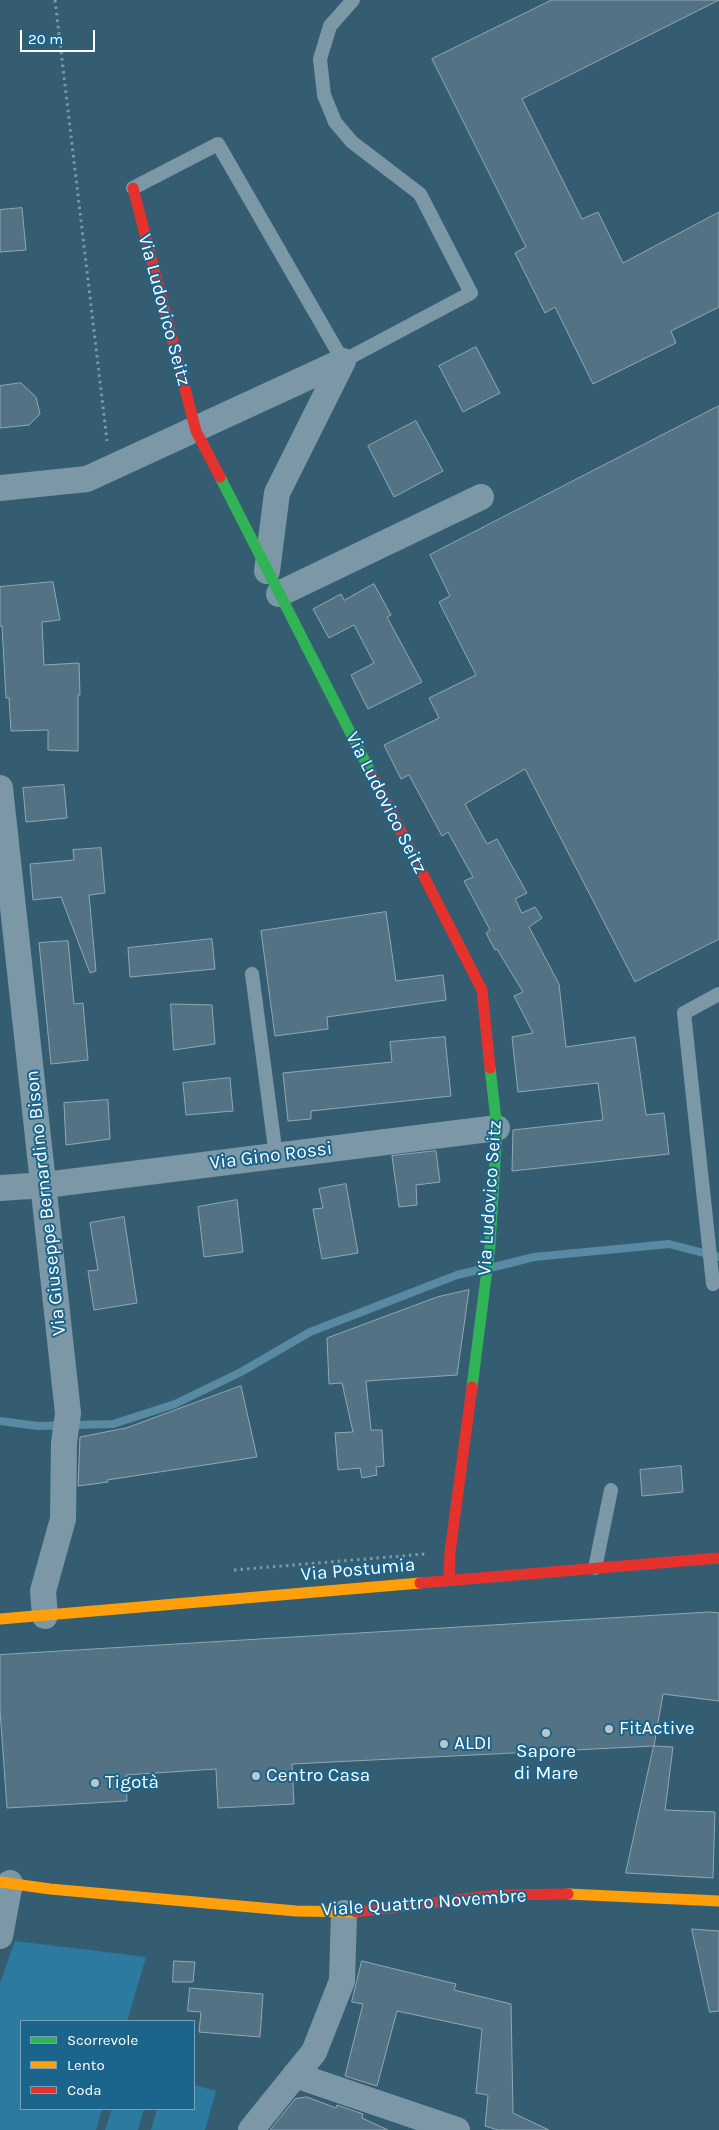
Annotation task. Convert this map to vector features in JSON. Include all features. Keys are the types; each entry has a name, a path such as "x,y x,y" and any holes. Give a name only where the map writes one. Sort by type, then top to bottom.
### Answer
{"street":[{"name":"Via Ludovico Seitz","path":"133,188 196,431 482,990 497,1128 490,1246 450,1552 449,1580"},
{"path":"0,488 87,479 196,431 343,361"},
{"path":"267,571 277,493 343,361"},
{"path":"279,594 481,497"},
{"name":"Via Giuseppe Bernardino Bison","path":"0,788 45,1185 68,1413 64,1443 63,1519 43,1591 44,1616"},
{"name":"Via Gino Rossi","path":"0,1188 45,1185 497,1128"},
{"name":"Via Postumia","path":"0,1619 719,1558"},
{"name":"Viale Quattro Novembre","path":"0,1936 5,1882 50,1889 296,1911 344,1913 498,1895 582,1894 719,1900"},
{"path":"251,2130 314,2052 342,1981 344,1913"},
{"path":"295,2075 457,2130"}],"lane":[{"path":"133,188 218,144 343,361 471,293 420,194 352,142 336,122 324,95 320,59 330,26 352,0"},
{"path":"252,974 276,1156"},
{"path":"712,1284 684,1013 719,994"},
{"path":"595,1568 611,1490"}],"path":[{"path":"54,0 110,468"}],"shaded area":[{"path":"15,1941 146,1957 127,2020 20,2020 20,2110 102,2110 96,2130 0,2130 0,1983"},
{"path":"195,2085 216,2091 205,2130 151,2130 157,2110 195,2110"},
{"path":"112,2110 144,2110 138,2130 105,2130"}],"building":[{"path":"552,0 719,0 522,99 582,219 598,212 623,263 719,212 719,307 671,331 676,343 593,384 555,307 545,313 515,253 526,247 432,59"},
{"path":"22,208 26,250 0,252 0,210"},
{"path":"476,347 500,393 463,412 439,366"},
{"path":"21,383 36,397 40,414 29,425 0,428 0,386"},
{"path":"719,406 719,939 635,982 525,769 465,804 487,844 497,839 527,893 515,899 522,913 535,907 542,918 529,927 559,984 566,1047 635,1037 646,1115 664,1113 669,1154 512,1171 513,1130 603,1120 598,1083 518,1092 512,1037 533,1033 514,996 523,992 486,933 490,930 464,881 473,877 448,832 442,836 409,775 401,779 384,745 439,718 429,698 476,675 439,602 450,596 430,555"},
{"path":"416,421 443,471 394,497 368,446"},
{"path":"53,582 60,620 42,622 44,665 79,663 78,751 48,750 48,730 11,731 9,698 6,698 2,626 0,626 0,587"},
{"path":"374,584 391,615 387,617 422,682 368,709 351,675 374,663 354,625 329,638 313,609 341,594 344,600"},
{"path":"64,785 67,818 26,822 23,788"},
{"path":"101,848 105,893 89,895 96,971 90,973 61,897 33,900 30,864 74,860 73,850"},
{"path":"386,912 396,981 443,975 446,1000 327,1017 328,1029 275,1036 261,931"},
{"path":"212,939 215,969 130,977 128,948"},
{"path":"68,941 74,1004 83,1003 88,1060 51,1064 39,943"},
{"path":"171,1004 212,1005 215,1044 174,1050"},
{"path":"445,1037 451,1096 311,1111 311,1119 288,1121 283,1073 392,1062 390,1042"},
{"path":"230,1078 233,1111 186,1115 183,1083"},
{"path":"108,1100 110,1139 66,1145 64,1103"},
{"path":"436,1151 440,1182 416,1185 417,1205 399,1207 392,1156"},
{"path":"346,1184 358,1253 322,1259 313,1209 323,1208 319,1189"},
{"path":"237,1200 243,1252 204,1257 198,1207"},
{"path":"124,1217 137,1303 94,1310 88,1271 98,1270 90,1223"},
{"path":"469,1290 457,1375 366,1381 371,1430 382,1430 384,1466 376,1467 377,1475 362,1478 360,1468 338,1470 335,1433 353,1432 342,1383 329,1384 327,1338 437,1297"},
{"path":"241,1386 257,1457 78,1486 80,1437 126,1428"},
{"path":"681,1466 683,1492 642,1496 640,1470"},
{"path":"710,1612 719,1613 719,1701 663,1694 654,1746 292,1764 294,1804 218,1808 216,1769 126,1775 127,1801 7,1808 0,1710 0,1655"},
{"path":"654,1746 673,1747 665,1810 715,1812 713,1878 626,1873"},
{"path":"692,1929 719,1931 719,2011 710,2012"},
{"path":"174,1961 195,1962 193,1982 173,1982"},
{"path":"362,1961 456,1984 454,1990 511,2004 513,2113 549,2130 498,2130 485,2126 488,2095 476,2093 482,2029 397,2011 377,2086 345,2076 363,2004 352,2002"},
{"path":"190,1988 263,1994 260,2037 199,2032 201,2012 188,2011"},
{"path":"307,2097 336,2108 337,2105 363,2114 362,2118 388,2130 270,2130 295,2099"}],"waterway":[{"path":"494,1267 534,1257 669,1244 719,1257"},
{"path":"0,1421 38,1426 113,1424 175,1404 241,1372 310,1332 457,1275 482,1269"}],"traffic: fast":[{"path":"220,477 372,775"},
{"path":"472,1387 490,1246 497,1128 490,1068"}],"traffic: slow":[{"path":"0,1619 420,1583"},
{"path":"0,1882 50,1889 296,1911 356,1912"},
{"path":"568,1894 719,1901"}],"traffic: jam":[{"path":"133,188 196,431 220,477"},
{"path":"372,775 482,990 490,1068"},
{"path":"449,1580 450,1552 472,1387"},
{"path":"420,1583 719,1558"},
{"path":"356,1912 498,1895 568,1894"}],"place":[{"name":"FitActive","path":"609,1729"},
{"name":"Sapore di Mare","path":"546,1733"},
{"name":"ALDI","path":"444,1744"},
{"name":"Centro Casa","path":"256,1776"},
{"name":"Tigotà","path":"95,1783"}]}
